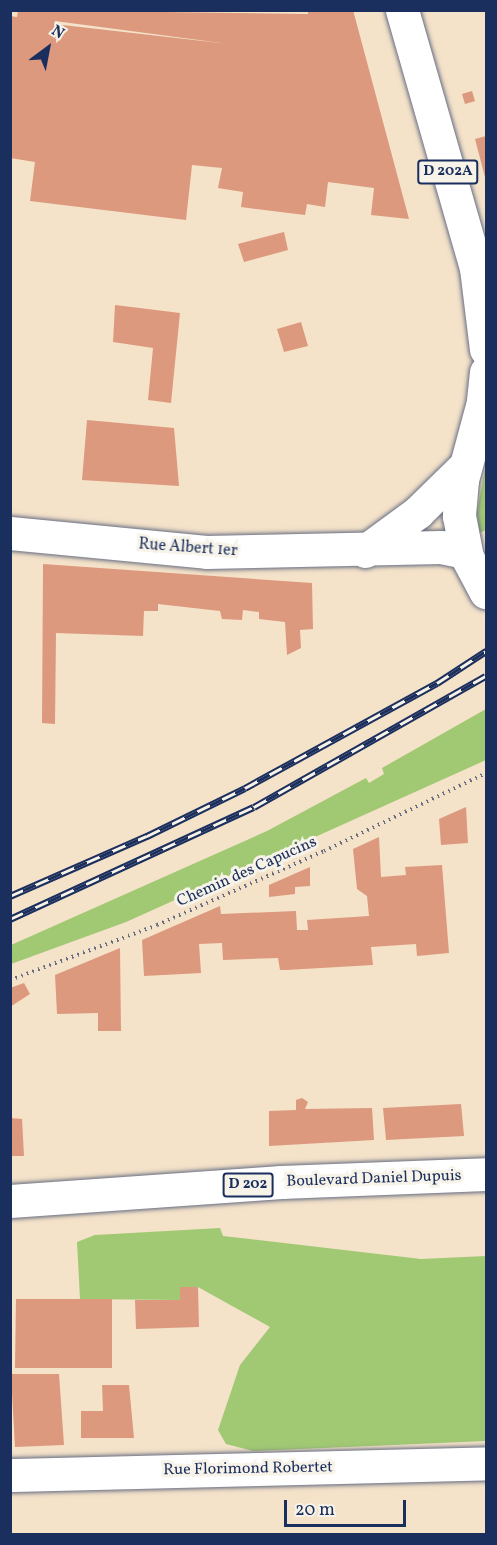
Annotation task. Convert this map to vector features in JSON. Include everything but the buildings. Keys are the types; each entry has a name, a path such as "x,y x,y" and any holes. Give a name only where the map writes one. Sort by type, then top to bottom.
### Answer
{"street":[{"name":"D 202A","path":"402,10 481,276 486,349"},
{"path":"475,572 459,516 465,466 483,402 486,372"},
{"path":"365,551 418,512 465,466"},
{"name":"Rue Albert 1er","path":"10,533 206,552 365,551 441,547 475,572"},
{"name":"Boulevard Daniel Dupuis","path":"10,1201 281,1182 486,1174"},
{"name":"Rue Florimond Robertet","path":"10,1475 486,1463"}],"path":[{"name":"Chemin des Capucins","path":"10,980 168,920 324,851 486,773"}],"green space":[{"path":"486,464 486,530 479,533 477,512"},
{"path":"486,709 486,760 126,922 11,964 11,945 267,831 366,778 369,783 384,774 382,768"},
{"path":"220,1228 223,1236 421,1259 486,1256 486,1441 253,1451 226,1444 218,1430 240,1365 270,1327 198,1287 180,1287 180,1300 80,1299 77,1242 95,1235"}],"railway":[{"path":"10,896 147,836 245,788 437,683 486,651"},
{"path":"10,919 254,807 486,676"}]}
